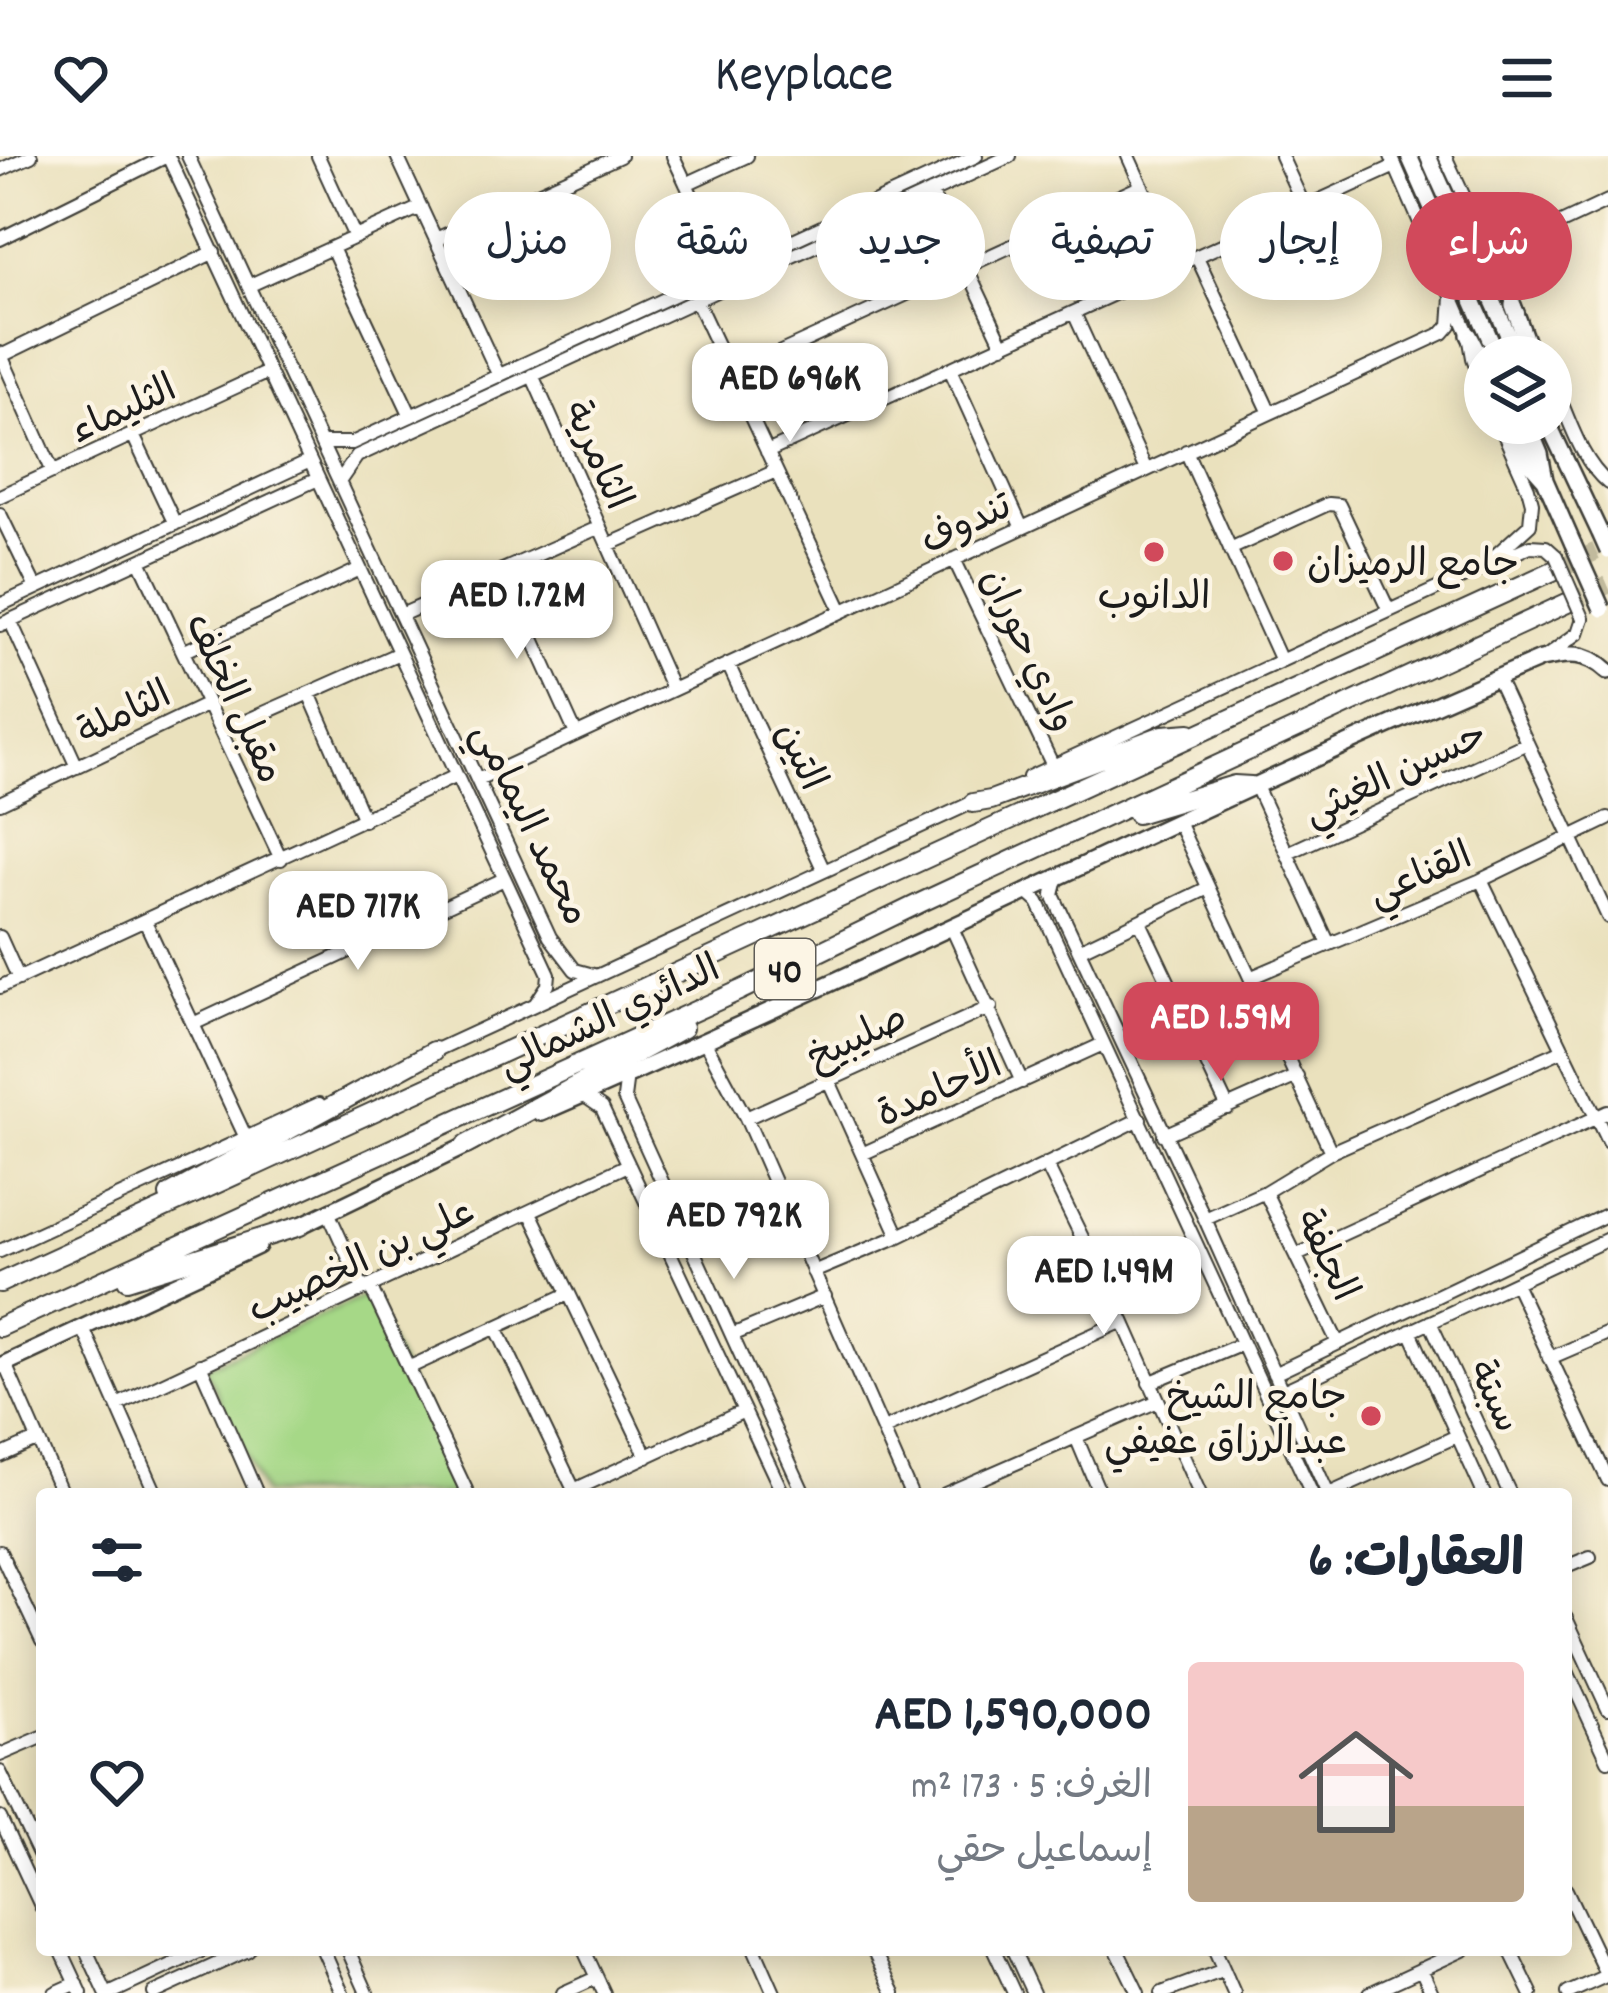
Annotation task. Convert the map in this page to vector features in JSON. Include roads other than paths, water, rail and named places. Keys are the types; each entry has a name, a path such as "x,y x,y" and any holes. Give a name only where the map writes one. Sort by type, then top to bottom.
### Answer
{"highway":[{"name":"الدائري الشمالي","path":"0,1282 1201,732 1555,563"},
{"name":"الدائري الشمالي","path":"0,1327 741,990 1567,603"},
{"path":"973,803 1162,735 1201,732"},
{"path":"1091,824 1234,785 1253,785"},
{"path":"466,1145 620,1065 741,990"},
{"path":"75,1250 434,1052"},
{"path":"32,1312 301,1226"}],"main road":[{"path":"1428,156 1495,336"},
{"path":"1398,160 1491,336"},
{"path":"1514,304 1527,336"},
{"path":"1521,444 1544,480 1605,615"},
{"path":"1536,444 1544,480"},
{"path":"1558,444 1608,551"},
{"path":"1562,444 1572,472"},
{"path":"1541,659 1576,653 1608,671"},
{"name":"الدائري الشمالي","path":"2,1365 329,1214 466,1145 952,928 1033,897 1253,785 1541,659"}],"street":[{"path":"0,170 31,156"},
{"path":"0,239 168,156"},
{"name":"محمد اليمامي","path":"168,156 549,974 548,985 534,1005"},
{"name":"محمد اليمامي","path":"188,156 550,937 574,970 597,976"},
{"path":"318,156 355,237"},
{"path":"397,156 499,376"},
{"path":"436,239 620,156"},
{"path":"673,156 690,192"},
{"path":"686,184 747,156"},
{"path":"792,247 973,156"},
{"path":"932,192 1010,156"},
{"path":"1128,156 1145,192"},
{"path":"1281,156 1298,192"},
{"path":"1445,156 1462,192"},
{"path":"1336,192 1398,160 1411,192"},
{"path":"985,258 1142,186"},
{"path":"193,207 207,198"},
{"path":"1572,218 1608,201"},
{"path":"248,286 421,207"},
{"path":"1220,246 1197,256 1270,413"},
{"path":"332,248 411,416"},
{"path":"53,472 4,375 1,355 214,252"},
{"path":"339,482 363,445 411,416 664,300"},
{"path":"321,442 363,445 696,300 842,611"},
{"path":"731,375 893,300"},
{"path":"983,300 1004,345"},
{"path":"767,452 1103,300"},
{"name":"تندوف","path":"478,780 1443,333 1450,325 1452,300"},
{"path":"1453,300 1469,335"},
{"path":"1512,300 1514,304"},
{"path":"1074,313 1146,470"},
{"path":"950,369 1022,527"},
{"name":"الثليماء","path":"0,496 268,372"},
{"name":"الثامرية","path":"532,375 672,689"},
{"path":"1572,424 1587,457 1608,483"},
{"path":"133,435 175,524"},
{"path":"1470,574 1513,543 1530,524 1528,488 1508,444"},
{"path":"1186,452 1280,661"},
{"path":"0,605 310,461"},
{"path":"608,545 776,470"},
{"path":"77,766 5,622 318,479"},
{"path":"265,482 273,500"},
{"path":"1230,549 1336,504 1342,507 1389,611"},
{"path":"0,514 36,588"},
{"path":"401,615 600,527"},
{"name":"الدائري الشمالي","path":"0,1252 1529,546 1546,547 1555,563"},
{"name":"وادي حوران","path":"954,559 1053,766"},
{"name":"مقبل الخلف","path":"140,561 280,859"},
{"path":"1541,659 1567,645 1583,618 1555,563"},
{"path":"183,652 360,569"},
{"path":"502,570 576,734"},
{"path":"367,586 384,578"},
{"name":"الثاملة","path":"220,732 397,654"},
{"name":"التين","path":"728,664 824,871"},
{"path":"1497,678 1608,917"},
{"path":"309,693 364,820"},
{"name":"الثاملة","path":"0,803 208,704"},
{"name":"حسين الغيثي","path":"1288,853 1525,744"},
{"path":"0,988 454,777"},
{"path":"1253,785 1328,942"},
{"name":"القناعي","path":"1252,977 1480,880 1608,819"},
{"path":"1178,822 1331,1152"},
{"path":"193,1024 502,880"},
{"path":"1480,880 1563,1050 1602,1114 1608,1142"},
{"path":"1055,887 1079,950 1325,1488"},
{"path":"1079,950 1208,888"},
{"path":"1033,897 1309,1488"},
{"path":"145,921 246,1138"},
{"path":"1140,922 1228,1108"},
{"path":"952,928 1022,1082"},
{"path":"0,937 20,979"},
{"path":"533,944 551,946 550,937"},
{"name":"صليبيخ","path":"746,1118 991,1006"},
{"path":"704,1040 746,1118 908,1488"},
{"name":"الأحامدة","path":"862,1154 1103,1044"},
{"path":"1205,1219 1265,1192 1331,1152 1563,1050"},
{"path":"627,1075 624,1098 802,1488"},
{"path":"1164,1135 1297,1076"},
{"path":"829,1081 899,1236"},
{"path":"583,1095 602,1108 780,1488"},
{"path":"602,1108 624,1098"},
{"path":"1297,1255 1602,1114"},
{"path":"814,1272 1140,1119"},
{"path":"1046,1164 1198,1488"},
{"name":"علي بن الخصيب","path":"117,1405 628,1165"},
{"name":"الجلفة","path":"1265,1192 1338,1343"},
{"path":"530,1212 647,1457"},
{"path":"329,1214 465,1488"},
{"path":"1274,1374 1608,1214"},
{"path":"1281,1392 1608,1239"},
{"path":"1515,1283 1608,1480"},
{"path":"1464,1284 1472,1302"},
{"path":"408,1368 568,1294"},
{"path":"732,1336 825,1296"},
{"path":"884,1429 1123,1321"},
{"name":"سبتة","path":"1430,1322 1507,1488"},
{"path":"83,1328 153,1488"},
{"path":"496,1328 573,1488"},
{"name":"سبتة","path":"1410,1331 1481,1488"},
{"path":"1550,1358 1608,1333"},
{"path":"1150,1383 1242,1344"},
{"path":"1300,1364 1296,1375 1310,1380"},
{"path":"2,1365 59,1488"},
{"path":"200,1365 254,1488"},
{"path":"959,1488 1158,1401"},
{"path":"583,1488 744,1411"},
{"path":"1341,1488 1457,1436"},
{"path":"1076,1437 1097,1488"},
{"path":"0,1456 36,1440"},
{"path":"765,1455 783,1447"},
{"path":"772,1470 790,1462"},
{"path":"0,1552 36,1627"},
{"path":"1572,1634 1608,1709"},
{"path":"1572,1693 1608,1760"},
{"path":"0,1755 36,1740"},
{"path":"0,1772 36,1839"},
{"path":"2,1826 36,1895"},
{"path":"1568,1993 1607,1976 1572,1903"},
{"path":"55,1993 79,1988 65,1956"},
{"path":"89,1956 108,1993 190,1956"},
{"path":"154,1993 235,1956"},
{"path":"326,1956 342,1993"},
{"path":"351,1956 367,1993"},
{"path":"587,1956 604,1993"},
{"path":"758,1956 774,1993"},
{"path":"876,1956 894,1993"},
{"path":"997,1956 1014,1993"},
{"path":"1016,1956 1034,1993"},
{"path":"1120,1956 1138,1993"},
{"path":"1218,1956 1234,1993"},
{"path":"1370,1993 1450,1956"},
{"path":"1513,1956 1531,1993"},
{"path":"1421,1969 1432,1993"},
{"path":"1162,1993 1224,1970"},
{"path":"563,1993 596,1978"}],"tunnel":[{"path":"1555,570 1608,546"},
{"path":"1567,603 1608,585"}],"place":[{"name":"الدانوب","path":"1154,552"},
{"name":"جامع الرميزان","path":"1283,561"},
{"name":"جامع الشيخ عبدالرزاق عفيفي","path":"1371,1416"}]}
